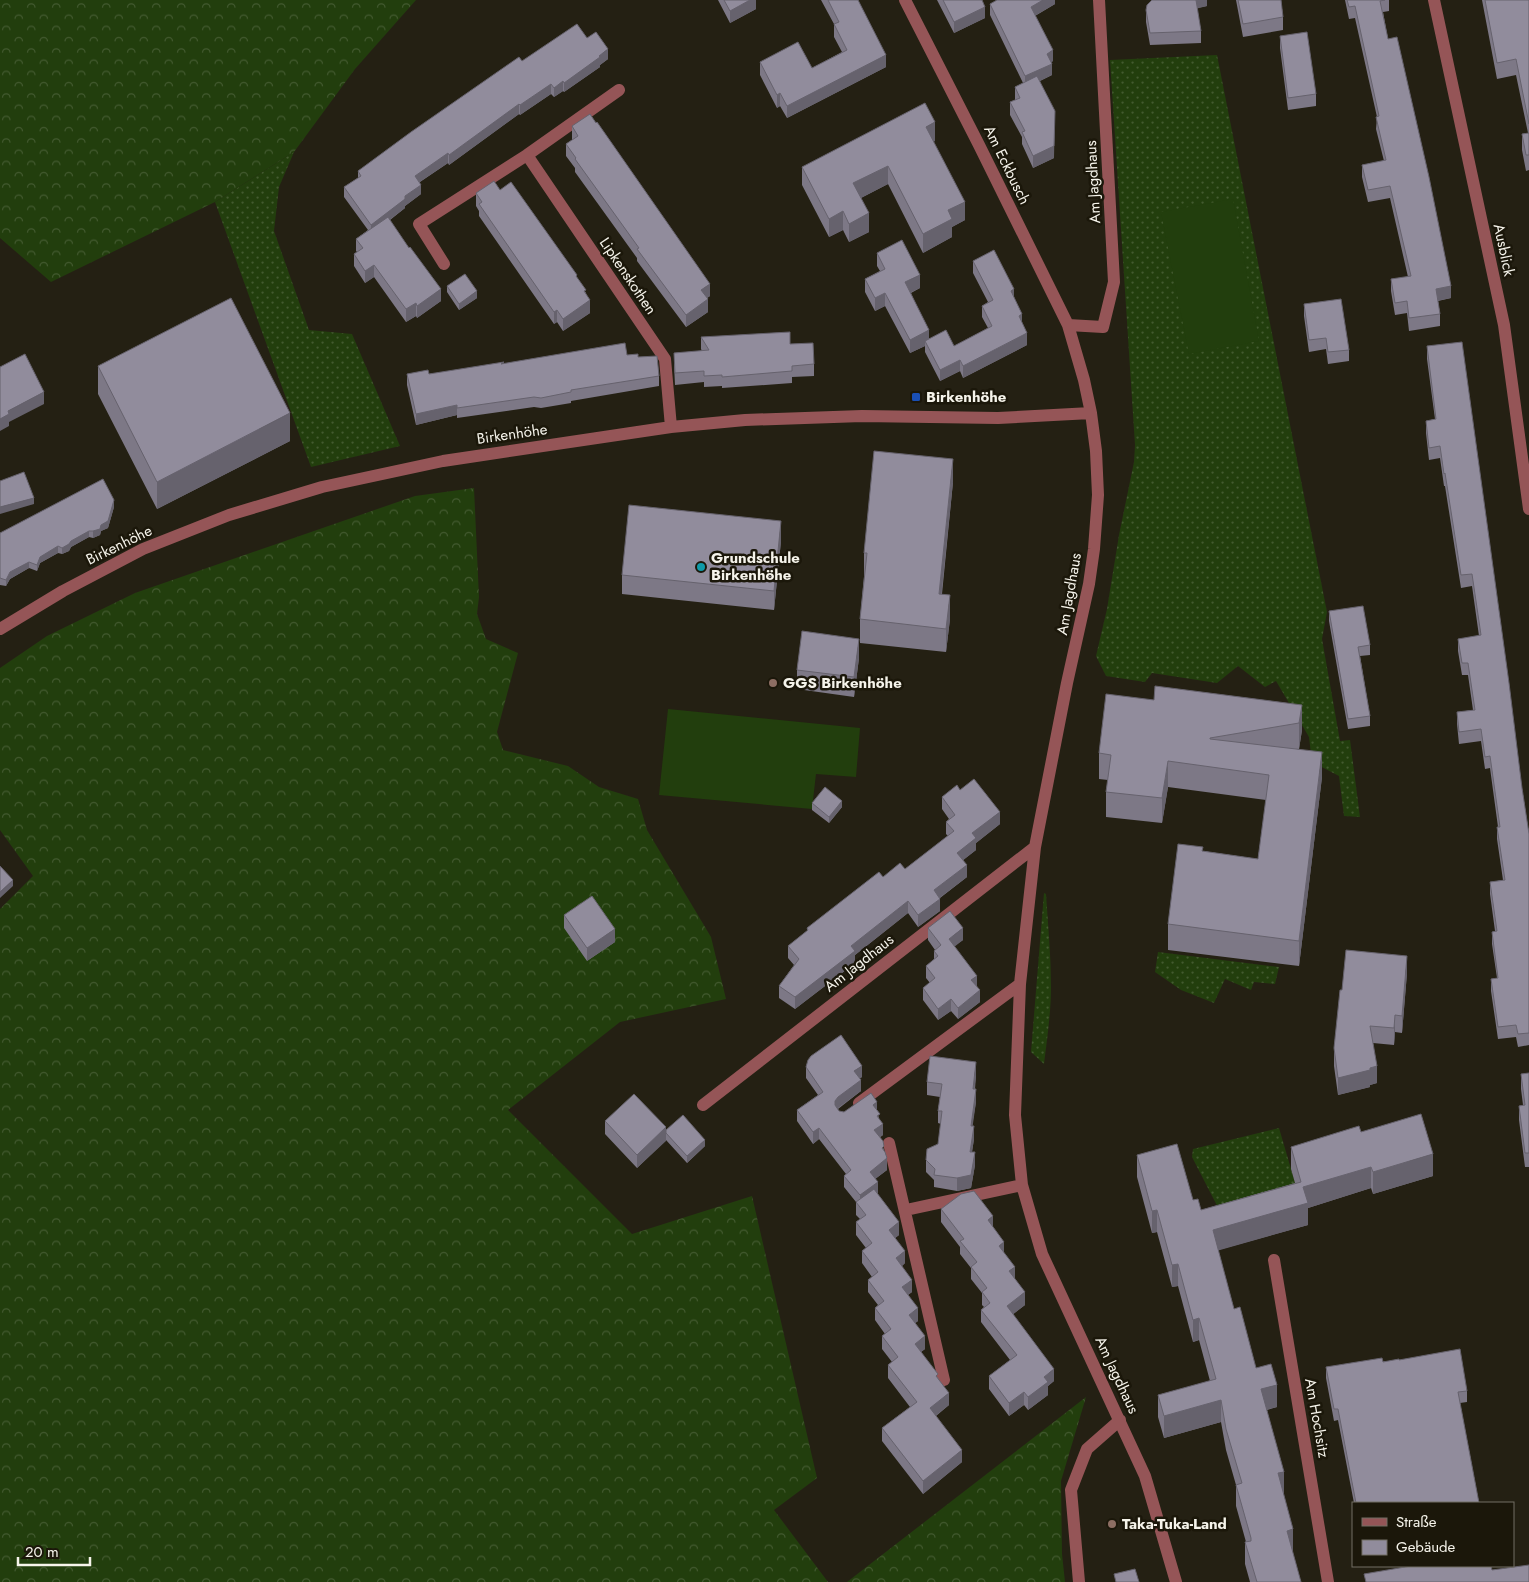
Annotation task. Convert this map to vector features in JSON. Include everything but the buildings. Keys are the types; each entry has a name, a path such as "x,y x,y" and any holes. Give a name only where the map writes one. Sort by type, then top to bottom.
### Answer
{"street":[{"name":"Am Eckbusch","path":"905,0 980,145 1068,325 1075,347"},
{"name":"Am Jagdhaus","path":"1068,325 1103,327 1114,282 1099,0"},
{"name":"Ausblick","path":"1434,0 1504,325 1529,509"},
{"path":"444,264 419,224 527,155 619,90"},
{"name":"Lipkenskothen","path":"527,155 665,359 671,427"},
{"name":"Am Jagdhaus","path":"1075,347 1091,413 1096,451 1098,495 1089,584 1067,683 1035,847 1020,984 1015,1115 1022,1185 1042,1254 1145,1476 1176,1582"},
{"name":"Birkenhöhe","path":"0,629 63,591 143,549 238,512 322,487 443,461 671,427 745,420 862,416 998,418 1091,413"},
{"name":"Am Jagdhaus","path":"703,1104 1035,847"},
{"path":"851,1110 1020,984"},
{"path":"889,1143 944,1380"},
{"path":"906,1210 1022,1185"},
{"name":"Am Hochsitz","path":"1274,1260 1328,1582"},
{"path":"1079,1582 1071,1490 1087,1449 1120,1420"}],"green space":[{"path":"0,0 416,0 355,69 294,152 215,202 51,282 0,238"},
{"path":"1217,55 1327,612 1322,639 1340,741 1350,740 1360,817 1344,816 1339,776 1312,762 1309,737 1276,681 1265,687 1238,666 1217,683 1152,673 1145,682 1106,676 1096,656 1107,609 1119,535 1134,462 1135,445 1110,60"},
{"path":"294,152 279,187 274,231 309,330 352,334 400,446 311,467 215,202"},
{"path":"1233,199 1259,341 1189,354 1161,212"},
{"path":"474,488 479,597 477,614 486,639 518,653 497,732 503,750 568,766 599,787 638,799 647,830 711,937 726,999 620,1022 508,1110 632,1234 752,1196 817,1478 774,1510 828,1582 0,1582 0,909 33,876 0,830 0,668 47,636 135,593 415,496"},
{"path":"668,709 860,728 856,777 816,774 812,809 659,795"},
{"path":"1044,893 1046,894 1051,987 1050,1016 1044,1064 1031,1052"},
{"path":"1158,952 1279,967 1275,984 1254,982 1251,990 1225,979 1214,1003 1181,990 1155,972"},
{"path":"1279,1128 1301,1203 1227,1225 1192,1157 1193,1149"},
{"path":"1086,1397 1061,1481 1062,1554 1065,1582 847,1582"}],"place":[{"name":"Birkenhöhe","path":"916,397"},
{"name":"Grundschule Birkenhöhe","path":"701,567"},
{"name":"GGS Birkenhöhe","path":"773,683"},
{"name":"Taka-Tuka-Land","path":"1112,1524"}]}
